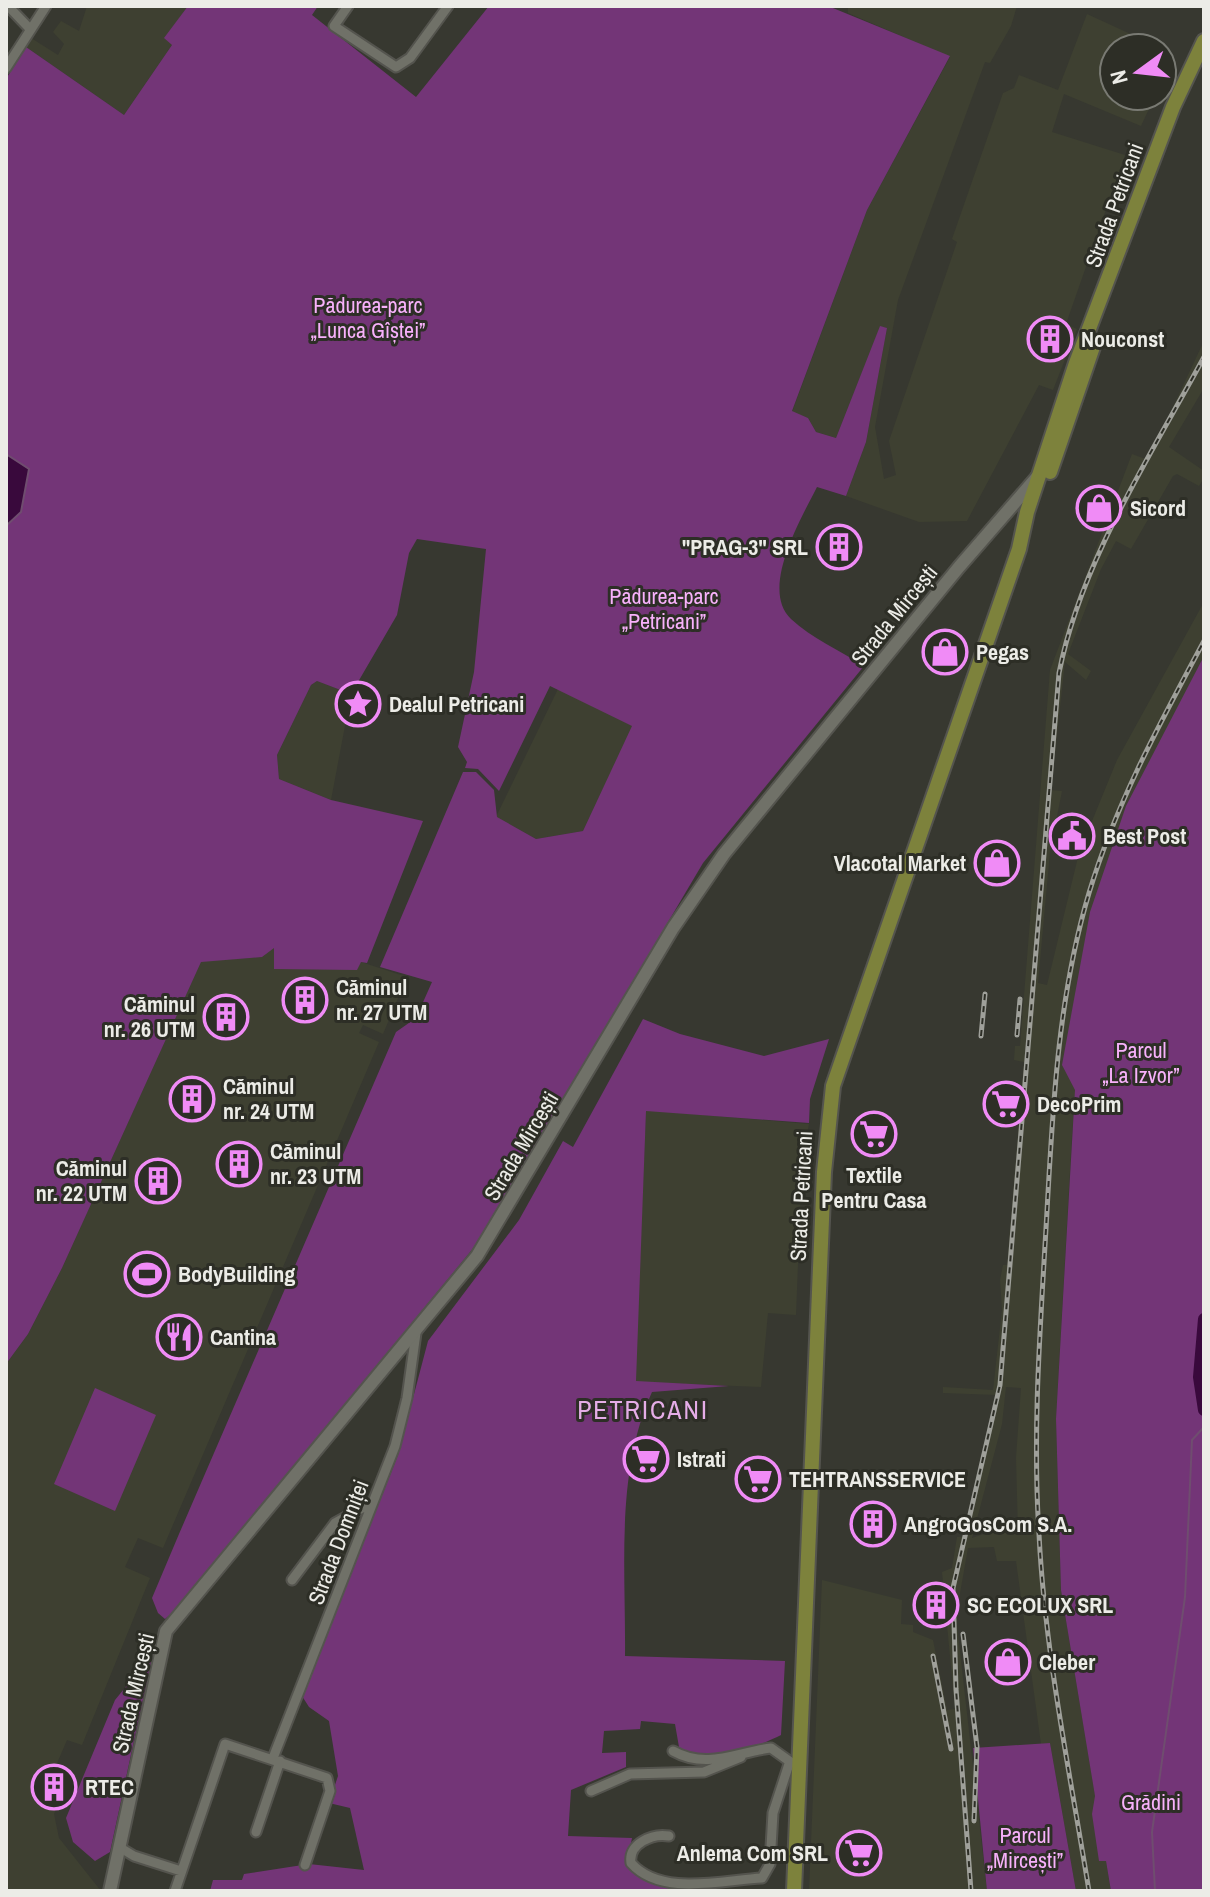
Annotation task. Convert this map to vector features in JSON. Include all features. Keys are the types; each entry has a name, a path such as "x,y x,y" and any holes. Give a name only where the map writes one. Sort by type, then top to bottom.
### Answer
{"main road":[{"name":"Strada Petricani","path":"794,1891 794,1763 823,1187 833,1086 1023,535 1039,474 1076,363 1104,298 1173,107 1204,41"},
{"name":"Strada Petricani","path":"1023,535 1034,516 1095,340 1104,298"},
{"name":"Strada Mircești","path":"110,1891 166,1631 477,1256 651,963 724,854 959,567 1054,459"}],"street":[{"path":"8,6 30,29"},
{"path":"6,68 46,6"},
{"path":"348,6 334,26 393,67 399,67 410,58 448,6"},
{"name":"Strada Domniței","path":"256,1832 276,1760 395,1446 407,1398 416,1333"},
{"path":"292,1580 335,1523 373,1502"},
{"path":"175,1891 225,1744 324,1776 330,1782 305,1865"},
{"path":"591,1791 630,1774 704,1772 771,1748 794,1763 773,1813 767,1872 762,1878 690,1889 651,1877 631,1863 634,1847 653,1836 669,1836"},
{"path":"673,1751 697,1760 741,1757"},
{"path":"119,1847 134,1856 181,1871"}],"shaded area":[{"path":"87,6 188,6 165,38 172,45 124,115 26,47 31,38 58,55 64,44 53,32 61,21 79,31"},
{"path":"848,6 1017,6 1011,26 990,63 985,62 898,300 875,427 884,479 896,475 889,441 957,242 952,239 1003,93 1014,88 1019,75 1058,90 1087,14 1126,32 1098,32 1098,108 1064,94 1052,132 1125,155 1066,324 1077,329 1053,390 1039,385 967,521 919,522 846,496 866,442 887,328 880,327 836,438 816,432 808,418 792,412 867,210 950,57 848,13"},
{"path":"1107,112 1148,112 1141,126"},
{"path":"1204,341 1204,388 1169,447 1204,471 1204,478 1199,486 1177,474 1173,476 1131,549 1116,541 1101,569 1068,654 1091,671 1086,680 1065,662 1051,790 1062,791 1050,852 1038,983 1047,985 1079,853 1117,760 1204,602 1204,673 1076,1089 1072,1135 1056,1419 1061,1590 1111,1891 1076,1891 1050,1743 1041,1744 1016,1561 997,1561 994,1547 968,1548 956,1616 987,1891 809,1891 822,1580 902,1600 901,1624 913,1625 913,1632 933,1640 947,1710 955,1709 942,1572 952,1568 957,1537 962,1537 997,1395 943,1393 943,1387 993,1390 1002,1310 1000,1280 1003,1265 1007,1265 1024,1062 1014,1060 1015,1046 1020,1046 1050,670 1132,454 1148,460","holes":["1006,1387 1021,1388 1016,1458 1018,1532 987,1533 972,1538 1002,1424"]},
{"path":"6,454 29,469 21,512 6,526"},
{"path":"317,681 351,694 331,800 279,779 277,755 311,685"},
{"path":"558,689 633,726 583,831 536,839 496,817"},
{"path":"274,947 275,969 361,962 407,977 383,1034 363,1025 359,1033 379,1042 163,1548 138,1538 125,1567 150,1578 82,1745 67,1740 45,1791 60,1799 54,1814 59,1838 101,1891 6,1891 6,1364 28,1334 62,1268 201,961 262,957"},
{"path":"646,1110 809,1124 802,1161 796,1315 768,1313 761,1387 635,1382"}],"green space":[{"name":"Pădurea-parc „Lunca Gîștei”","path":"188,6 318,6 312,15 416,97 489,6 828,6 950,56 867,210 792,411 808,418 816,432 836,438 880,326 887,328 866,442 846,496 817,487 786,553 779,590 782,606 791,619 864,666 703,863 480,1240 178,1608 165,1619 158,1613 152,1598 396,1032 416,1018 432,982 380,967 463,772 476,772 494,790 497,817 536,839 583,831 632,726 550,686 499,791 478,769 465,768 467,762 458,747 474,672 486,549 417,539 409,553 397,615 351,694 317,681 311,685 277,755 279,779 331,800 423,821 367,963 361,962 357,970 274,969 274,948 262,957 201,962 62,1268 28,1334 6,1364 6,526 21,511 29,469 6,454 6,79 26,47 124,115 172,45 164,38"},
{"path":"1204,656 1204,1891 1111,1891 1106,1861 1099,1861 1092,1814 1095,1796 1061,1590 1056,1419 1075,1090 1062,1065 1090,912 1126,806"},
{"path":"643,1019 680,1034 764,1056 829,1039 810,1099 809,1123 646,1111 636,1381 729,1386 652,1392 640,1423 627,1488 625,1656 785,1661 781,1735 757,1746 716,1757 691,1753 679,1747 675,1724 641,1721 640,1729 604,1731 602,1753 626,1752 626,1767 571,1790 568,1836 632,1838 627,1864 684,1887 684,1891 210,1891 213,1880 242,1880 244,1874 309,1864 364,1870 350,1808 329,1803 338,1776 329,1721 309,1707 302,1696 398,1455 428,1341 519,1220 563,1141 573,1147"},
{"path":"95,1388 156,1415 115,1511 54,1484"},
{"path":"146,1662 151,1662 110,1852 95,1861 73,1842 66,1818 115,1700"},
{"name":"Parcul „Mircești”","path":"1050,1743 1076,1891 987,1891 973,1748"}],"waterway":[{"path":"1204,1319 1199,1377 1204,1410"},
{"path":"1155,1891 1152,1832 1185,1597 1192,1440 1204,1427"}],"railway":[{"path":"971,1891 956,1689 953,1588 1000,1385 1059,673 1069,631 1100,550 1204,357"},
{"path":"1089,1891 1052,1669 1037,1494 1038,1372 1055,1091 1070,972 1089,893 1112,827 1140,764 1204,641"},
{"path":"981,1036 985,994"},
{"path":"1017,1035 1020,999"},
{"path":"963,1634 977,1747 974,1821"},
{"path":"933,1656 951,1749"}],"place":[{"name":"Nouconst","path":"1050,339"},
{"name":"Sicord","path":"1099,508"},
{"name":"\"PRAG-3\" SRL","path":"839,547"},
{"name":"Pegas","path":"945,652"},
{"name":"Dealul Petricani","path":"358,704"},
{"name":"Best Post","path":"1072,836"},
{"name":"Vlacotal Market","path":"997,863"},
{"name":"Căminul nr. 27 UTM","path":"305,1000"},
{"name":"Căminul nr. 26 UTM","path":"226,1017"},
{"name":"Căminul nr. 24 UTM","path":"192,1099"},
{"name":"DecoPrim","path":"1006,1104"},
{"name":"Textile Pentru Casa","path":"874,1134"},
{"name":"Căminul nr. 23 UTM","path":"239,1164"},
{"name":"Căminul nr. 22 UTM","path":"158,1181"},
{"name":"BodyBuilding","path":"147,1274"},
{"name":"Cantina","path":"179,1337"},
{"name":"Istrati","path":"646,1459"},
{"name":"TEHTRANSSERVICE","path":"758,1479"},
{"name":"AngroGosCom S.A.","path":"873,1524"},
{"name":"SC ECOLUX SRL","path":"936,1605"},
{"name":"Cleber","path":"1008,1662"},
{"name":"RTEC","path":"54,1787"},
{"name":"Anlema Com SRL","path":"859,1853"}],"district":[{"name":"PETRICANI","path":"643,1409"}],"park label":[{"name":"Pădurea-parc „Petricani”","path":"664,608"},
{"name":"Parcul „La Izvor”","path":"1141,1062"},
{"name":"Grădini","path":"1151,1802"}]}
